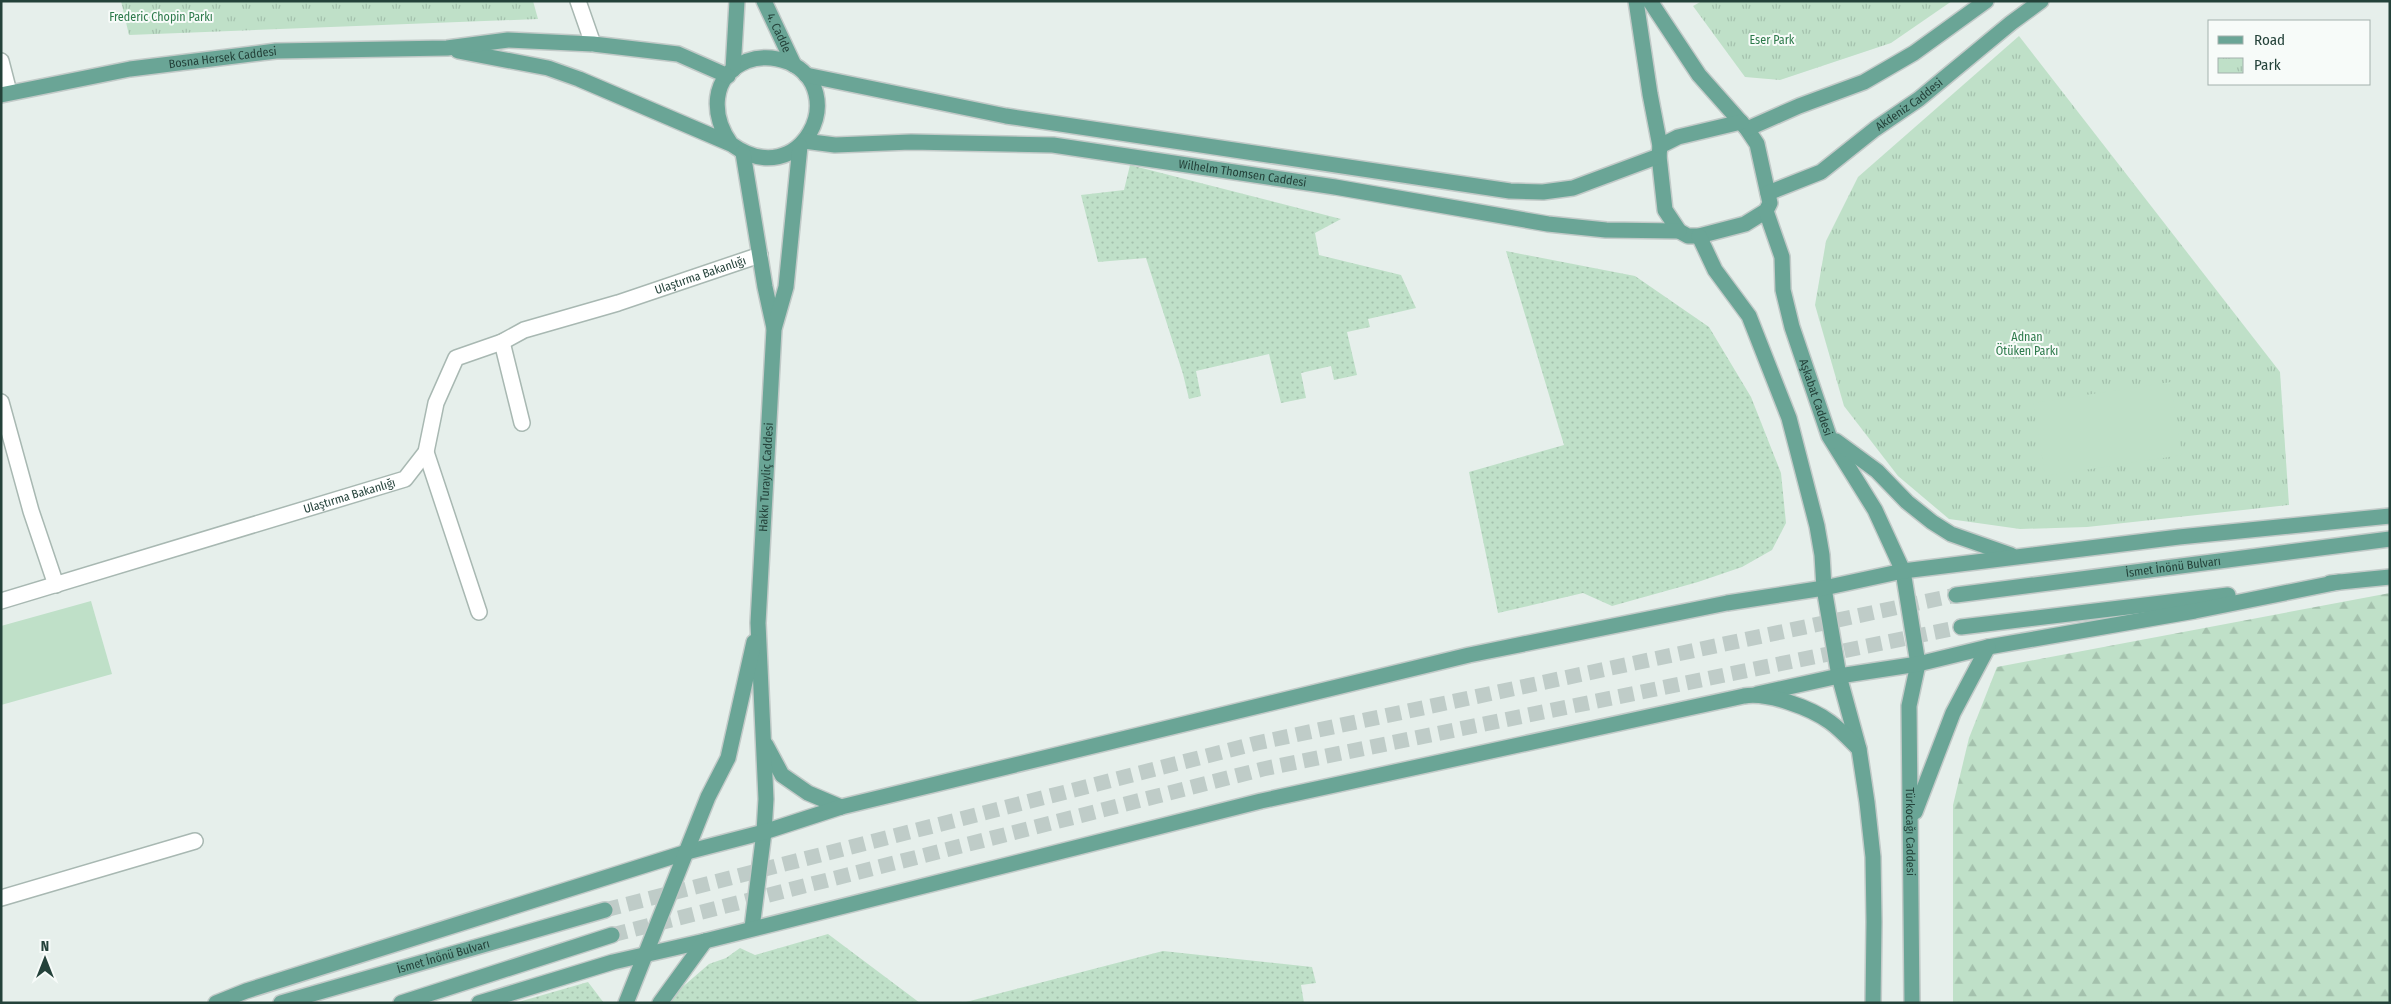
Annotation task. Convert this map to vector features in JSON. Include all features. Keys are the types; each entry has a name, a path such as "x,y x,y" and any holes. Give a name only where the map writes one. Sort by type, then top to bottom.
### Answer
{"main road":[{"path":"730,73 736,1"},
{"name":"4. Cadde","path":"764,1 794,65"},
{"path":"1636,1 1659,151 1665,210 1679,231 1688,236 1698,236 1745,224 1766,211 1770,203 1757,144 1744,126 1698,76 1650,1"},
{"path":"1659,151 1678,137 1744,126 1833,95 1864,82 1914,53 1986,1"},
{"name":"Akdeniz Caddesi","path":"1768,193 1821,172 1919,99 2011,23 2041,1"},
{"path":"447,48 508,40 593,44 678,54 730,73"},
{"path":"447,48 548,68 579,78 758,158 773,158 787,154 802,144 816,120 818,104 814,89 806,76 794,65 779,58 763,57 747,61 730,73 723,83 717,98 716,115 722,130 737,148"},
{"name":"Bosna Hersek Caddesi","path":"5,93 130,69 276,51 447,48"},
{"name":"Wilhelm Thomsen Caddesi","path":"806,76 1006,116 1510,191 1543,192 1573,188 1659,151"},
{"name":"Wilhelm Thomsen Caddesi","path":"802,144 835,145 911,142 1053,145 1335,187 1548,224 1606,230 1679,231"},
{"name":"Hakkı Turayliç Caddesi","path":"752,928 764,832 766,799 758,623 774,329 786,288 802,144"},
{"name":"Hakkı Turayliç Caddesi","path":"737,148 774,329"},
{"name":"Aşkabat Caddesi","path":"1766,211 1782,257 1783,290 1792,328 1829,436 1876,510 1903,571 1918,664"},
{"path":"1698,236 1715,270 1749,316 1789,418 1817,526 1822,555 1824,588 1839,676 1859,749 1873,857 1873,1003"},
{"path":"1829,436 1876,471 1911,506 1932,522 1951,534 2016,557"},
{"path":"216,1003 246,991 687,852 764,832 840,807 1469,655 1728,603 1824,588 1903,571 2178,537 2390,516"},
{"name":"İsmet İnönü Bulvarı","path":"1956,595 2390,539"},
{"path":"1961,627 2390,577"},
{"path":"479,1003 644,954 706,941 1261,801 1839,676 1918,664 1988,646 2195,611 2340,582"},
{"name":"Hakkı Turayliç Caddesi","path":"626,1003 708,797 728,758 758,623"},
{"path":"1912,821 1953,713 1988,646"},
{"name":"Türkocağı Caddesi","path":"1912,1003 1912,821 1909,706 1918,664"},
{"path":"1749,696 1787,702 1809,711 1830,722 1859,749"},
{"path":"764,740 782,775 808,793 840,807"},
{"name":"İsmet İnönü Bulvarı","path":"281,1003 605,910"},
{"path":"401,1003 612,935"},
{"path":"660,1003 706,941"}],"street":[{"path":"578,1 593,44"},
{"path":"1,61 5,93"},
{"name":"Ulaştırma Bakanlığı","path":"1,601 405,479 426,452 436,403 456,358 502,342 524,330 618,303 760,255"},
{"path":"502,342 522,423"},
{"path":"1,402 31,511 56,585"},
{"path":"426,452 479,612"},
{"path":"1,898 195,841"}],"green space":[{"name":"Frederic Chopin Parkı","path":"121,1 533,1 538,19 129,35"},
{"name":"Eser Park","path":"1702,1 1952,1 1891,43 1780,80 1745,77 1693,6"},
{"name":"Adnan Ötüken Parkı","path":"2019,36 2280,372 2289,505 2087,527 2020,529 1949,519 1898,476 1844,406 1815,305 1826,241 1858,177"},
{"path":"1130,165 1341,219 1315,233 1319,255 1401,275 1416,308 1368,319 1370,327 1347,332 1357,375 1334,380 1331,366 1301,373 1306,398 1281,403 1269,354 1196,371 1201,396 1189,399 1183,374 1146,258 1098,262 1081,195 1124,190"},
{"path":"1506,251 1635,276 1709,327 1751,397 1781,473 1786,523 1772,550 1742,567 1698,582 1612,606 1583,593 1498,613 1469,472 1564,445"},
{"path":"2171,382 2182,455 2045,476 2033,403"},
{"path":"2390,593 2390,1003 1953,1003 1953,805 1969,738 1997,667"},
{"path":"91,601 112,674 1,705 1,626"},
{"path":"828,934 920,1003 664,1003 709,964 726,958 740,948 755,955"},
{"path":"1163,951 1312,967 1316,983 1301,985 1304,1003 920,1003 966,1002"},
{"path":"588,982 604,1003 515,1003"}],"tunnel":[{"path":"605,910 1257,743 1956,595"},
{"path":"612,935 1263,769 1961,627"}]}
